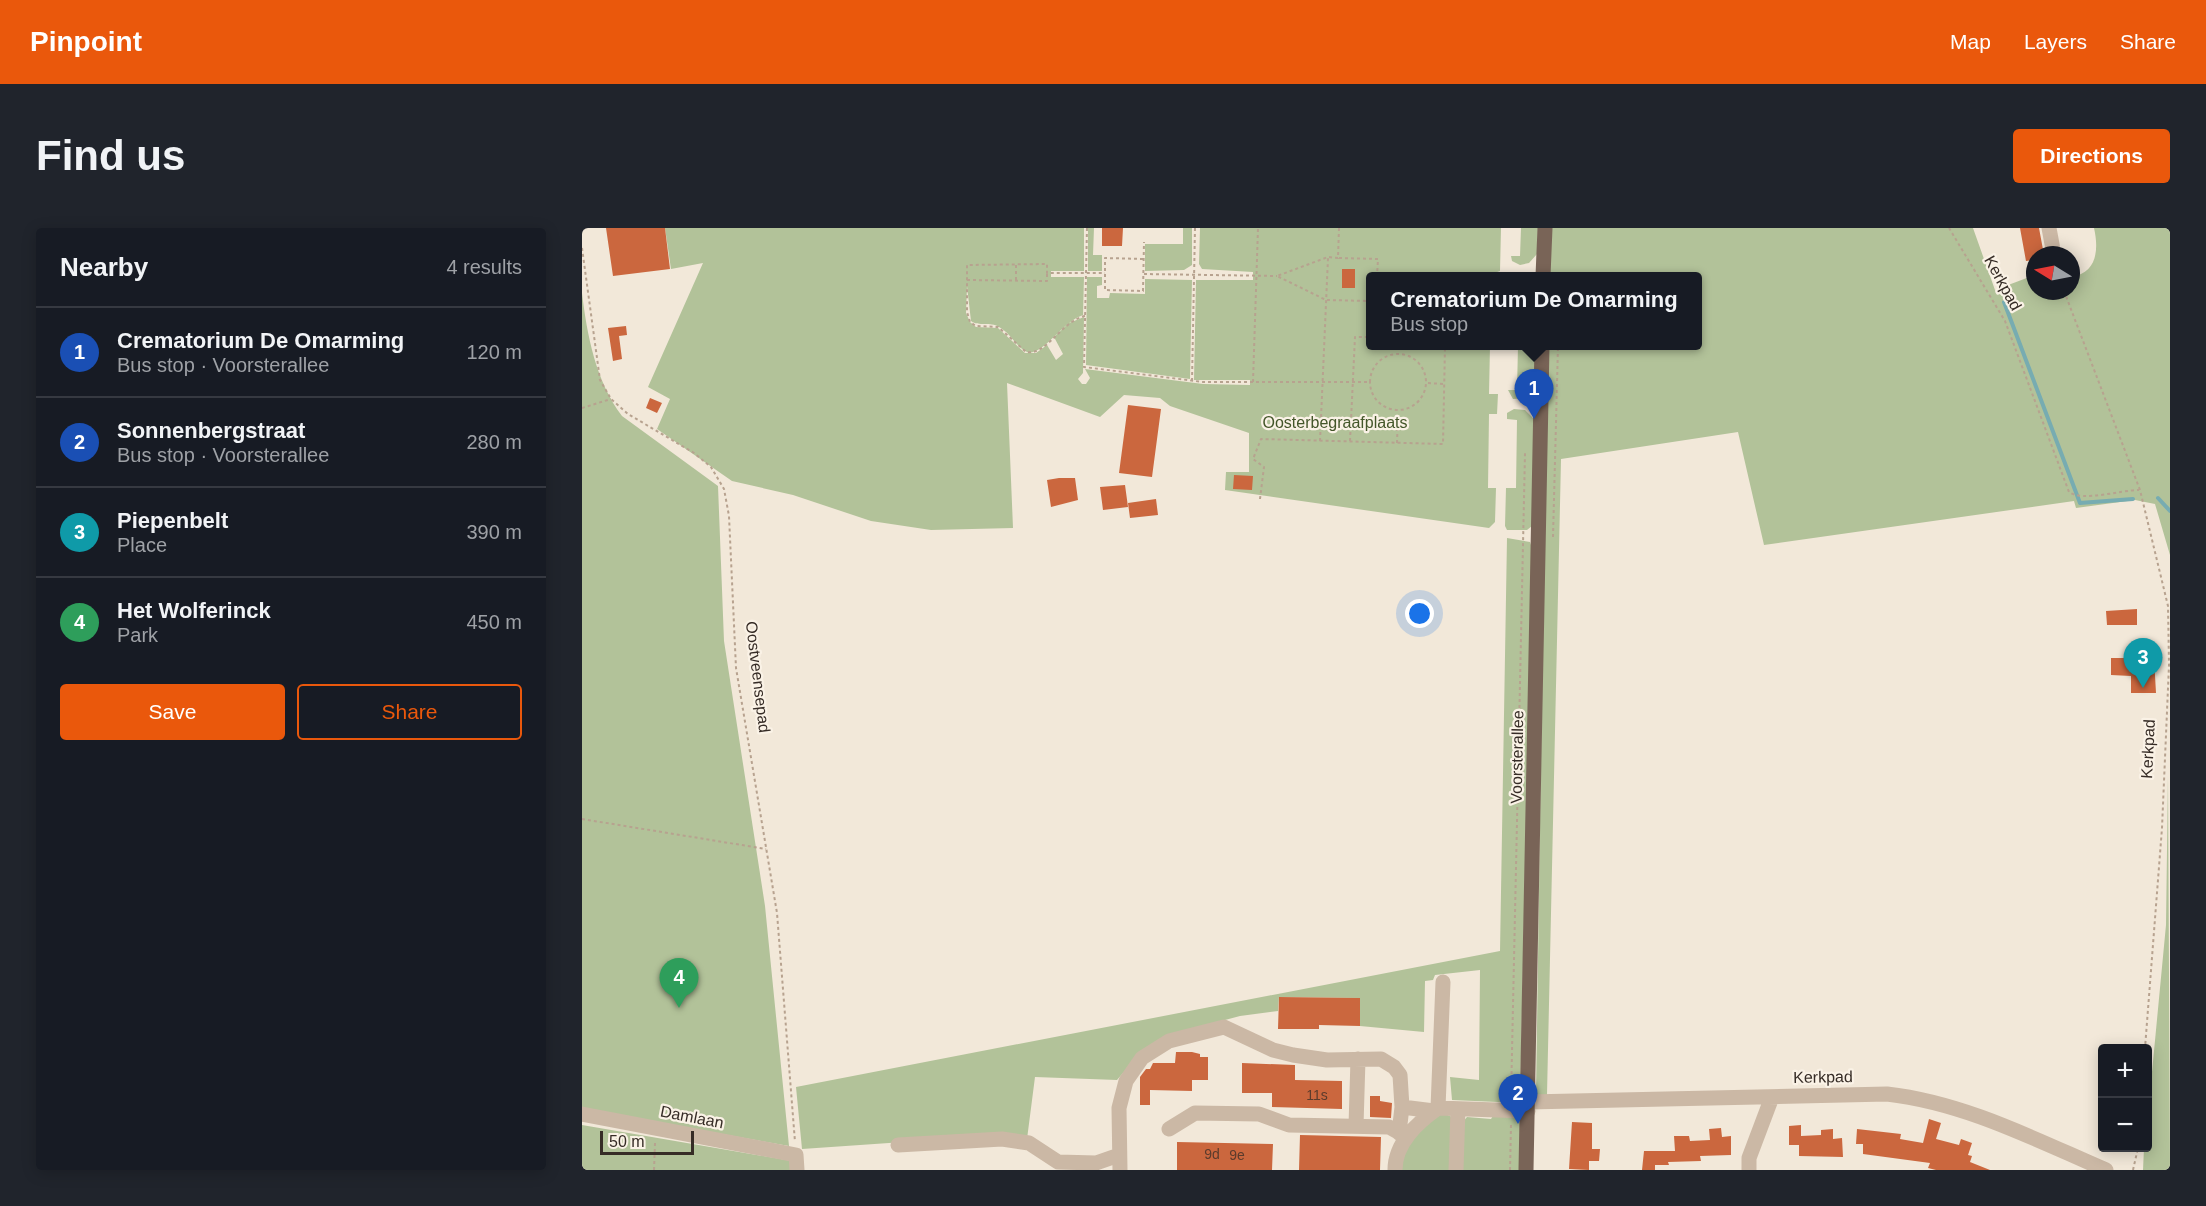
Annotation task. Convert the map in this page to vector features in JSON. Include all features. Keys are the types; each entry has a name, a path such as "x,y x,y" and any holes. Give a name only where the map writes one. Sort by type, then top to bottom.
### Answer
{"main road":[{"path":"1543,272 1545,228"},
{"name":"Voorsterallee","path":"1526,1170 1542,350"}],"street":[{"path":"2049,228 2052,246"},
{"path":"1403,1135 1436,1109 1443,982"},
{"path":"898,1145 1002,1139 1029,1143 1058,1162 1119,1162 1119,1108 1126,1081 1142,1058 1169,1041 1224,1028 1272,1050 1293,1055 1328,1060 1380,1059 1394,1067 1400,1075 1403,1135 1395,1155 1395,1170"},
{"path":"1356,1126 1358,1059"},
{"name":"Kerkpad","path":"1402,1107 1511,1111 1528,1106 1772,1096 1887,1094 1919,1098 1981,1116 2106,1170"},
{"path":"1749,1170 1749,1158 1772,1096"},
{"path":"1456,1170 1458,1108"},
{"path":"1169,1129 1194,1113 1259,1114 1289,1125 1389,1127 1403,1135"},
{"name":"Damlaan","path":"582,1114 656,1128 797,1163"}],"path":[{"path":"1087,228 1084,367 1192,381 1368,382"},
{"path":"1192,381 1195,228"},
{"path":"1253,382 1258,228"},
{"path":"1338,258 1339,228"},
{"name":"Kerkpad","path":"1949,228 2005,321 2069,492 2081,495 2140,490"},
{"path":"1143,259 1106,258 1105,290 1143,291 1144,242"},
{"name":"Oostveensepad","path":"582,248 600,380 611,399 628,414 694,453 711,467 724,489 729,516 736,668 777,913 797,1163"},
{"path":"1143,274 1276,276 1328,257 1378,259 1377,272"},
{"path":"1320,441 1328,257"},
{"path":"1016,264 1016,280"},
{"path":"967,280 1047,280 1047,264 967,265 967,280 967,312 970,322 976,326 998,327 1026,352 1040,350 1069,322 1085,316"},
{"path":"1047,273 1106,273"},
{"path":"1276,276 1326,300 1366,301"},
{"name":"Kerkpad","path":"2067,300 2140,490 2165,588 2169,665 2162,837 2145,1044"},
{"path":"1350,442 1354,337 1366,337"},
{"path":"1260,499 1264,467 1253,459 1261,439 1443,444 1445,350"},
{"path":"1396,352 1410,356 1421,368 1428,383 1412,408 1398,412 1384,408 1374,397 1368,382 1372,369 1383,357 1396,352"},
{"path":"1428,383 1444,384"},
{"path":"582,408 611,399"},
{"path":"1397,443 1398,412"},
{"path":"1510,1170 1525,452"},
{"path":"582,819 766,849"},
{"path":"654,1170 656,1128"},
{"path":"2133,1170 2137,1152"}],"green space":[{"name":"Oosterbegraafplaats","path":"665,228 1084,228 1084,271 1051,271 1051,277 1084,277 1083,315 1070,323 1084,317 1083,373 1078,379 1082,384 1086,384 1090,378 1085,369 1203,384 1250,385 1250,380 1194,380 1196,280 1253,280 1253,272 1202,269 1199,264 1200,228 1501,228 1500,271 1497,272 1366,272 1366,350 1490,350 1489,394 1498,394 1497,414 1489,414 1488,488 1496,488 1495,522 1489,528 1225,490 1226,472 1249,472 1249,433 1170,406 1160,398 1124,395 1100,417 1007,383 1013,528 931,530 871,521 793,495 732,481 657,429 670,399 648,387 703,263 671,269","holes":["967,286 971,321 999,327 1029,353 1025,353 998,328 976,327 970,322 966,313","1068,324 1054,337 1063,354 1056,360 1047,345 1036,353 1029,353 1042,347"]},
{"path":"1088,228 1094,228 1093,255 1102,255 1102,271 1088,271"},
{"path":"1183,228 1192,228 1192,265 1184,270 1145,271 1145,244 1183,244"},
{"path":"1521,228 1538,228 1537,254 1529,263 1520,265 1512,261 1511,256 1520,256"},
{"path":"1548,228 1973,228 1995,290 2026,278 2026,300 2080,300 2080,275 2091,266 2096,252 2094,228 2170,228 2170,555 2155,504 2135,500 2076,508 2074,501 1764,545 1738,432 1561,459 1547,1095 1536,1095 1547,350 1702,350 1702,272 1547,272"},
{"path":"1087,277 1102,277 1102,285 1097,286 1097,298 1109,298 1110,293 1145,294 1145,279 1192,280 1190,379 1086,365"},
{"path":"582,293 594,358 605,388 622,416 718,486 724,641 765,906 789,1146 582,1109"},
{"path":"1518,350 1536,350 1534,391 1530,398 1513,399 1508,390 1517,390"},
{"path":"1514,409 1525,410 1534,419 1532,526 1527,530 1507,530 1505,526 1506,488 1516,488 1517,420 1507,419 1507,413"},
{"path":"1507,538 1530,542 1532,548 1520,1103 1452,1100 1450,1077 1479,1080 1480,970 1435,975 1433,980 1425,981 1424,1032 1360,1026 1360,998 1279,997 1278,1011 1240,1016 1195,1028 1123,1073 1117,1080 1035,1077 1027,1139 1005,1135 802,1149 796,1087 1500,951"},
{"path":"2168,775 2170,1170 2143,1170 2144,1152 2152,1152 2152,1072 2166,925"},
{"path":"1443,1113 1452,1117 1451,1170 1399,1170 1399,1152 1434,1117"},
{"path":"1495,1113 1521,1114 1520,1170 1460,1170 1461,1124 1467,1117 1491,1119"},
{"path":"582,1125 792,1161 792,1170 582,1170"}],"building":[{"path":"606,228 665,228 670,269 613,276"},
{"path":"1102,228 1123,228 1122,246 1102,246"},
{"path":"2020,228 2039,228 2042,246 2026,246 2026,261"},
{"path":"1342,269 1355,269 1355,288 1342,288"},
{"path":"626,326 627,335 619,336 622,359 613,361 608,328"},
{"path":"650,398 662,403 657,413 646,408"},
{"path":"1128,405 1161,409 1152,477 1119,473"},
{"path":"1234,475 1253,476 1252,490 1233,489"},
{"path":"1075,478 1078,500 1051,507 1047,480"},
{"path":"1125,485 1128,507 1103,510 1100,487"},
{"path":"1156,499 1158,515 1130,518 1128,503"},
{"path":"2137,609 2137,625 2107,625 2106,611"},
{"path":"2111,658 2154,658 2156,693 2131,693 2131,676 2111,675"},
{"path":"1279,997 1360,998 1360,1026 1319,1025 1319,1029 1278,1029"},
{"path":"1176,1052 1192,1052 1200,1054 1200,1057 1208,1057 1208,1080 1192,1080 1192,1091 1150,1090 1150,1105 1140,1105 1140,1077 1146,1069 1150,1069 1153,1063 1175,1063"},
{"path":"1242,1063 1295,1065 1295,1080 1342,1081 1342,1109 1272,1107 1272,1093 1242,1093"},
{"path":"1370,1096 1380,1096 1380,1101 1392,1103 1391,1118 1370,1117"},
{"path":"1929,1119 1941,1123 1936,1139 1959,1145 1961,1139 1972,1143 1968,1155 1972,1156 1970,1162 1990,1170 1936,1170 1928,1168 1930,1163 1863,1154 1863,1144 1856,1144 1857,1129 1901,1134 1900,1139 1923,1143"},
{"path":"1572,1122 1592,1123 1592,1149 1600,1149 1599,1161 1589,1161 1589,1170 1569,1169"},
{"path":"1801,1125 1801,1136 1821,1135 1821,1130 1833,1129 1833,1139 1842,1138 1843,1157 1799,1156 1799,1145 1789,1145 1789,1126"},
{"path":"1721,1128 1722,1137 1731,1136 1731,1155 1700,1156 1701,1161 1668,1162 1669,1165 1655,1165 1655,1170 1642,1170 1644,1151 1675,1151 1674,1136 1689,1136 1690,1141 1710,1140 1709,1129"},
{"path":"1300,1135 1381,1137 1380,1170 1299,1170"},
{"path":"1177,1142 1273,1144 1272,1170 1177,1170"}],"waterway":[{"path":"2004,302 2080,503 2133,499"},
{"path":"2158,498 2170,511"}],"place":[{"name":"Crematorium De Omarming","path":"1534,419"},
{"name":"Piepenbelt","path":"2143,688"},
{"name":"Het Wolferinck","path":"679,1008"},
{"name":"Sonnenbergstraat","path":"1518,1124"}]}
